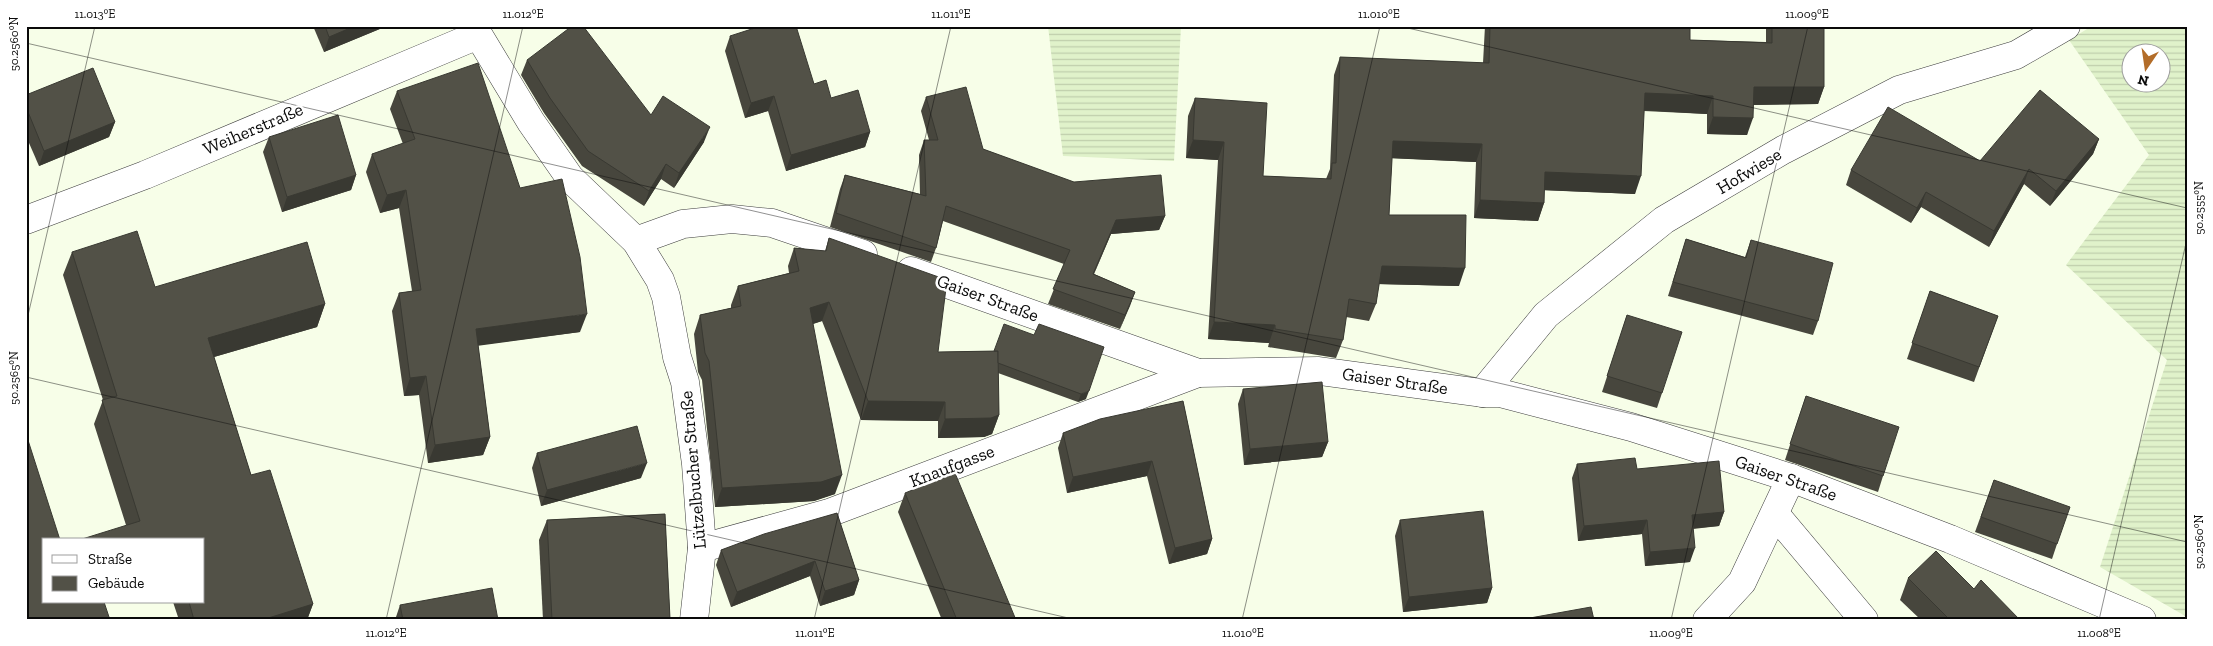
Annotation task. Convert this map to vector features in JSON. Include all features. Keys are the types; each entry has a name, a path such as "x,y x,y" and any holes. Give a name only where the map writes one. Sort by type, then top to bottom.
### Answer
{"street":[{"name":"Hofwiese","path":"1482,393 1546,315 1664,220 1783,150 1899,90 2016,54 2066,26"},
{"name":"Weiherstraße","path":"26,220 145,175 476,30"},
{"name":"Lützelbucher Straße","path":"476,30 531,122 570,178 636,241 660,280 666,297 677,357 685,382 696,464 702,548 694,620"},
{"name":"Gaiser Straße","path":"636,241 683,224 732,219 772,223 1198,373 1319,371 1482,393 1500,393 1631,426 1791,478 1950,539 2142,620"},
{"name":"Knaufgasse","path":"702,548 829,513 1198,373"},
{"path":"1707,620 1742,582 1791,478"},
{"path":"1775,514 1864,620"}],"green space":[{"path":"1048,26 1181,26 1174,161 1063,156"},
{"path":"2092,26 2187,26 2187,617 2100,567 2167,360 2066,265 2149,155 2069,40"}],"building":[{"path":"325,26 355,26 329,37"},
{"path":"572,26 583,26 651,115 663,96 710,127 679,173 666,164 649,191 588,151 550,98 527,60"},
{"path":"761,26 796,26 814,84 826,80 831,98 858,90 870,132 791,155 774,96 751,103 730,36"},
{"path":"1490,26 1690,26 1690,40 1772,43 1772,26 1824,26 1824,87 1754,87 1753,118 1713,117 1713,96 1645,93 1641,176 1545,172 1544,203 1480,200 1482,144 1393,141 1389,215 1466,215 1465,268 1382,266 1376,304 1349,299 1343,340 1275,329 1275,325 1214,322 1224,142 1193,140 1195,98 1267,103 1263,176 1331,179 1332,163 1336,163 1340,57 1489,63"},
{"path":"478,63 520,188 562,179 580,257 587,314 476,329 490,437 435,445 426,376 410,378 399,293 421,290 406,190 387,195 372,154 415,139 397,91"},
{"path":"93,68 115,122 44,151 26,107 26,95"},
{"path":"966,87 983,149 1074,182 1161,175 1165,216 1116,220 1093,274 1135,292 1125,315 1053,289 1070,250 946,206 936,248 836,213 845,175 926,196 924,140 938,140 926,97"},
{"path":"2040,90 2099,139 2056,191 2029,169 1994,231 1926,192 1917,208 1851,170 1888,107 1980,161"},
{"path":"338,115 356,175 287,197 269,137"},
{"path":"137,231 155,287 307,242 325,304 208,338 251,475 270,470 313,604 262,620 194,620 190,604 205,604 205,538 85,538 140,521 102,400 117,396 72,252"},
{"path":"829,238 947,280 938,352 998,351 999,415 991,418 945,419 945,402 868,401 829,302 810,308 842,475 821,482 722,488 709,361 705,353 700,315 741,306 738,286 799,271 794,248 826,251"},
{"path":"1686,239 1746,258 1751,240 1833,263 1818,321 1673,282"},
{"path":"1930,291 1998,316 1979,367 1912,343"},
{"path":"1627,315 1682,332 1662,393 1607,376"},
{"path":"1004,324 1034,335 1039,324 1104,347 1089,391 1081,394 998,363 998,351 994,351"},
{"path":"1322,382 1328,442 1250,449 1243,389"},
{"path":"1806,396 1899,427 1883,476 1790,444"},
{"path":"1183,401 1212,539 1175,548 1152,461 1073,477 1063,433 1100,419"},
{"path":"637,426 647,463 547,490 537,453"},
{"path":"26,434 59,538 42,538 42,604 105,604 110,620 26,620"},
{"path":"1635,458 1637,469 1719,461 1724,512 1692,515 1695,548 1650,552 1647,520 1584,526 1577,464"},
{"path":"955,473 1016,620 957,620 905,493"},
{"path":"1994,480 2070,507 2057,544 1981,517"},
{"path":"1483,511 1492,588 1409,597 1400,520"},
{"path":"837,513 859,580 825,591 815,561 737,592 721,550 764,534"},
{"path":"665,514 670,619 552,620 547,520"},
{"path":"1936,551 1974,589 1981,580 2020,620 1950,620 1908,578"},
{"path":"492,588 498,620 403,620 400,605"},
{"path":"1591,607 1594,620 1519,620"}]}
